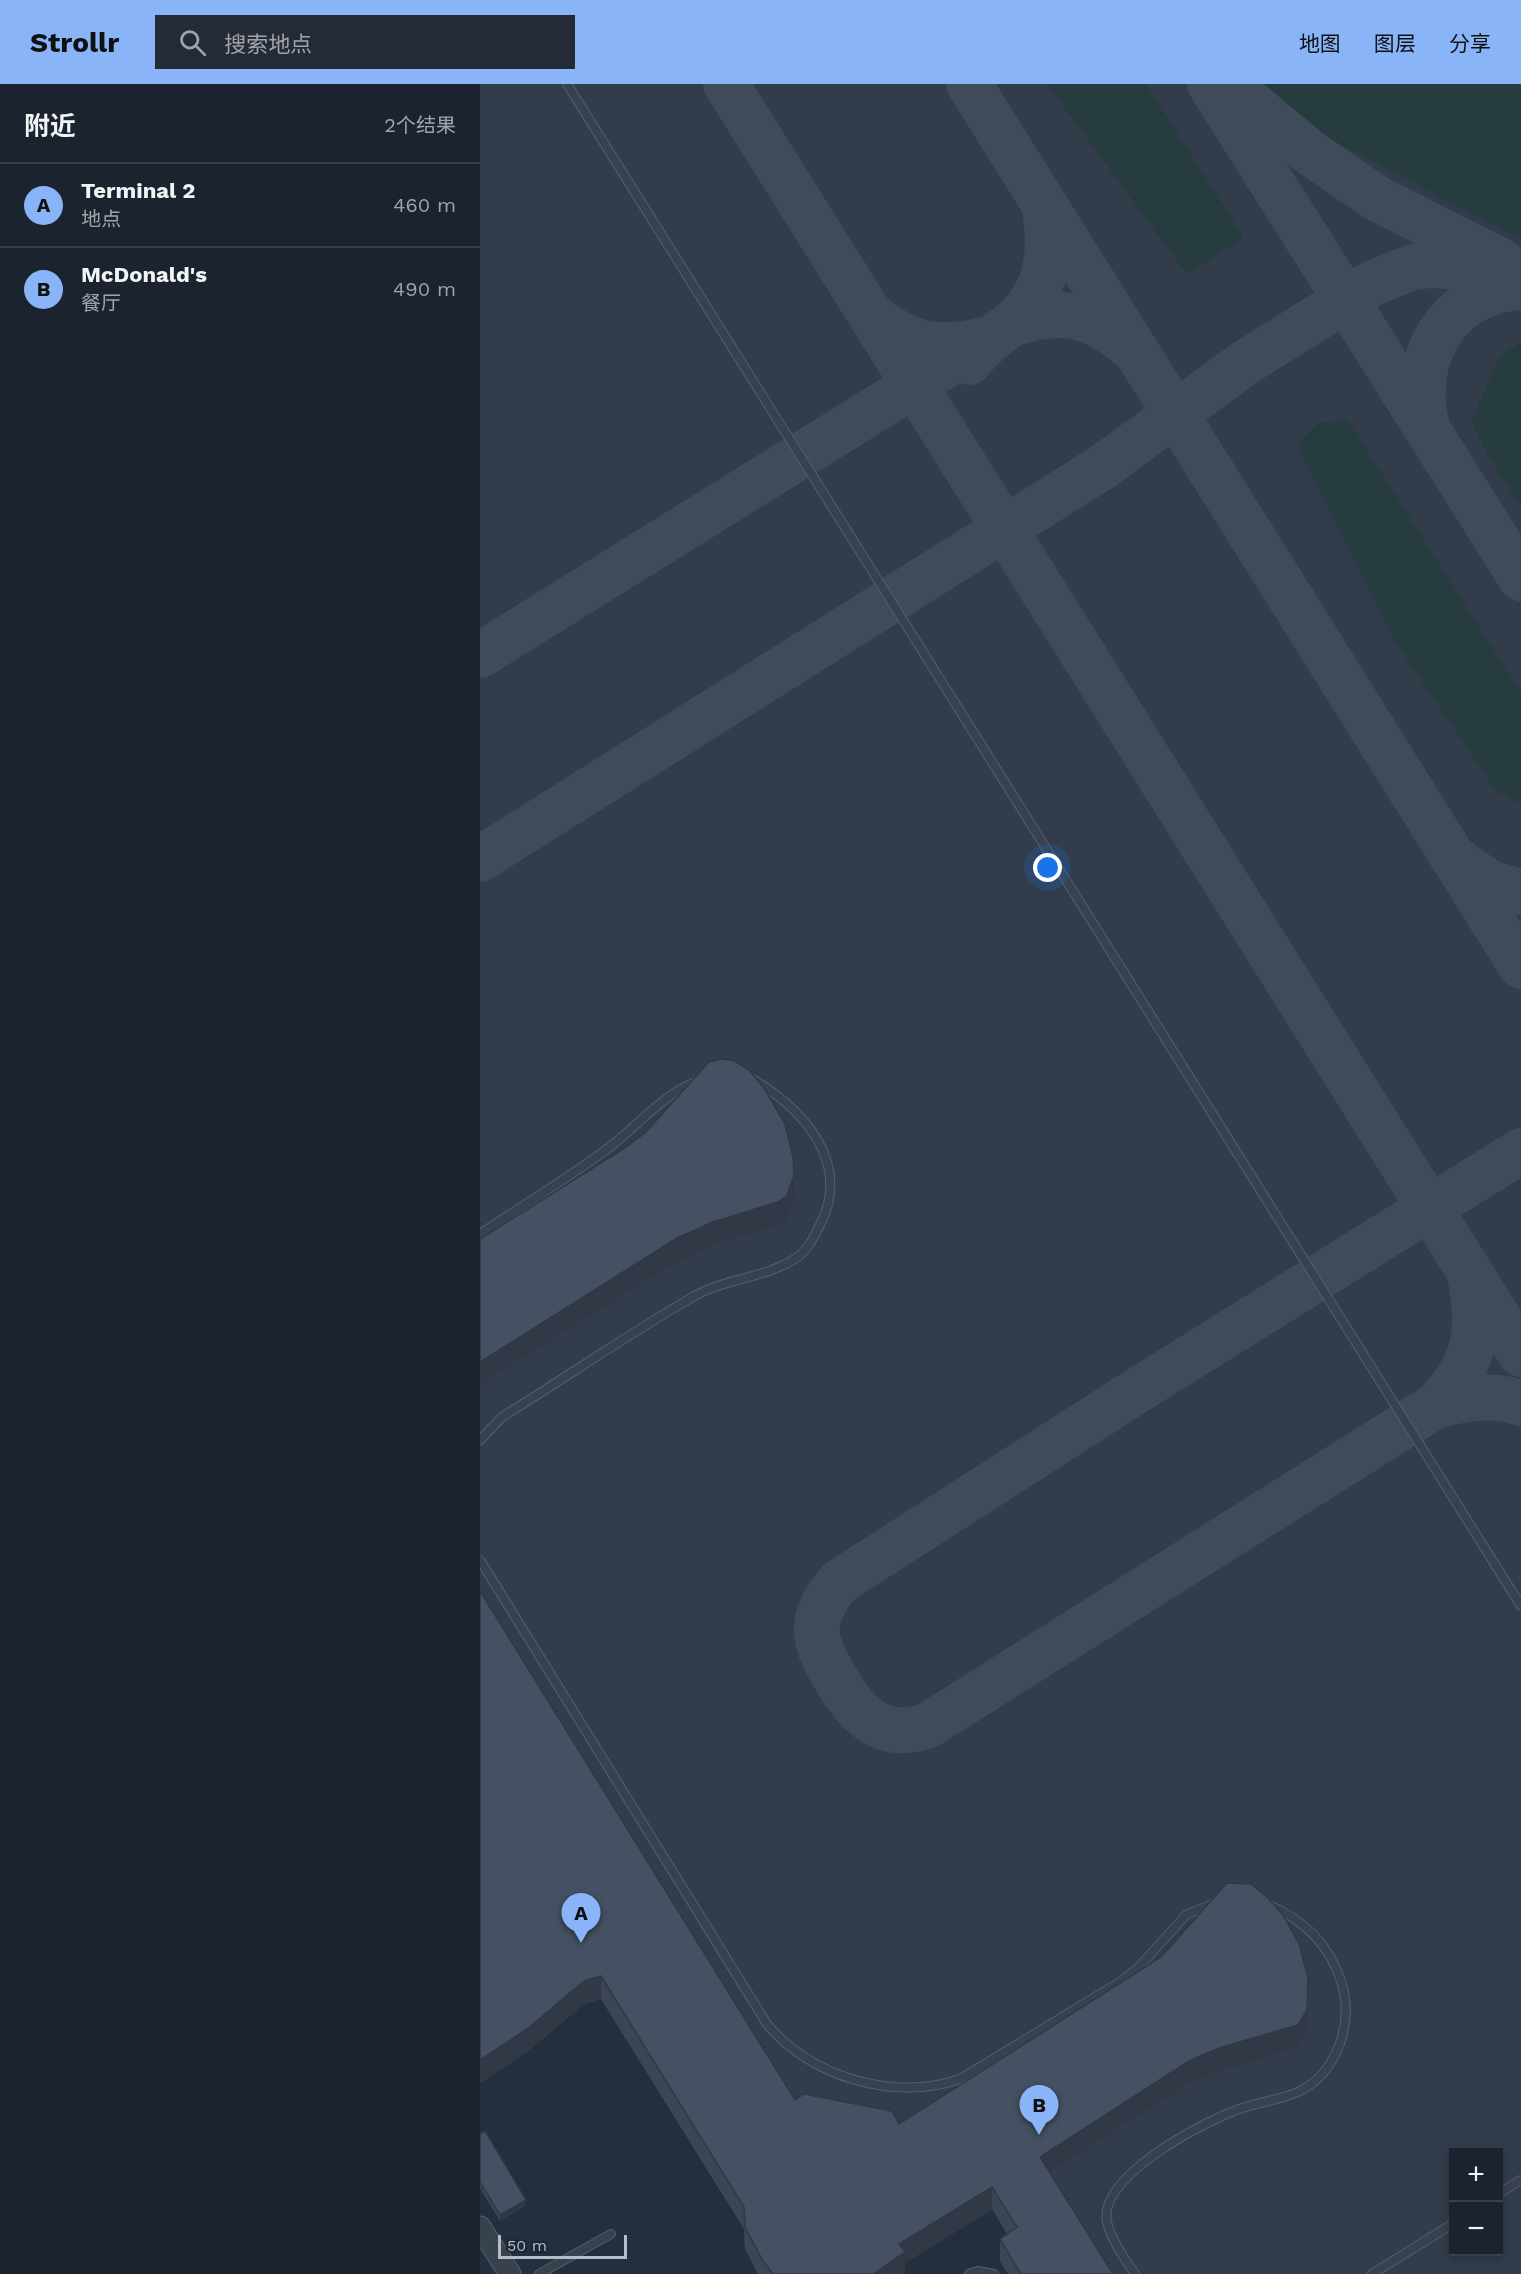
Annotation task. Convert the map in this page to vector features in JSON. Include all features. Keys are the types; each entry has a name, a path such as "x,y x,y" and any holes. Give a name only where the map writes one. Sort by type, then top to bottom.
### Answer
{"street":[{"path":"480,2227 510,2274"}],"lane":[{"path":"567,84 1521,1606"},
{"path":"480,1234 605,1151 655,1106 683,1087 711,1076"},
{"path":"480,1440 502,1417 693,1296 770,1272 795,1259 810,1245 827,1213 830,1187 826,1161 818,1137 790,1104 746,1078"},
{"path":"480,1560 766,2024 789,2047 820,2067 876,2084 908,2088 931,2088 960,2079 1120,1982 1137,1969 1186,1915 1226,1900"},
{"path":"1135,2274 1118,2247 1107,2219 1116,2191 1126,2176 1156,2153 1216,2118 1301,2090 1320,2074 1335,2055 1345,2033 1347,1999 1327,1948 1307,1927 1263,1902"},
{"path":"1503,2191 1521,2180"},
{"path":"1372,2274 1449,2226"},
{"path":"539,2274 611,2234"},
{"path":"969,2274 978,2271 994,2274"}],"shaded area":[{"path":"480,84 1521,84 1521,2274 1008,2274 1017,2250 1003,2228 1021,2216 1009,2199 900,2266 905,2274 758,2274 744,2244 744,2229 601,1999 584,2004 527,2052 480,2083"}],"green space":[{"path":"1047,84 1146,84 1244,238 1187,274"},
{"path":"1260,84 1521,84 1521,239 1295,121"},
{"path":"1521,342 1521,507 1487,454 1471,421 1500,357"},
{"path":"1348,420 1521,693 1521,804 1496,791 1394,640 1296,445 1318,423"}],"building":[{"path":"721,1059 735,1061 750,1071 764,1088 785,1124 793,1157 794,1176 786,1197 778,1202 713,1222 677,1238 480,1362 480,1239 625,1148 645,1133 709,1062"},
{"path":"480,1591 795,2100 804,2094 892,2111 899,2124 1161,1957 1227,1883 1251,1884 1269,1899 1283,1915 1299,1944 1308,1978 1307,2010 1298,2025 1219,2048 1189,2061 1040,2157 1113,2274 1021,2274 1000,2239 1017,2227 992,2187 899,2244 905,2252 873,2274 773,2274 763,2261 745,2227 744,2207 601,1976 584,1981 527,2029 480,2060"},
{"path":"485,2131 526,2200 500,2215 480,2182 480,2134"}],"taxiway":[{"path":"726,84 1521,1354"},
{"path":"969,84 1521,966"},
{"path":"1210,84 1521,578"},
{"path":"1228,84 1308,151 1376,198 1501,261"},
{"path":"969,362 983,346 1023,313 1040,286 1045,271 1048,239 1044,206"},
{"path":"480,859 1104,466 1246,362 1373,283 1413,267 1432,265 1474,268 1521,281"},
{"path":"1428,430 1423,404 1424,379 1429,355 1439,334 1453,316 1472,301 1495,291 1521,287"},
{"path":"480,655 988,339 955,345 926,344 899,334 872,315"},
{"path":"1011,324 1044,316 1074,316 1101,326 1129,346"},
{"path":"1457,860 1489,883 1521,892"},
{"path":"1469,1270 1475,1309 1473,1343 1460,1375 1435,1406 927,1726 912,1730 887,1728 866,1717 848,1698 824,1658 817,1634 817,1622 821,1610 839,1582 1138,1390 1521,1151"},
{"path":"1435,1406 1489,1397 1521,1403"}],"place":[{"name":"Terminal 2","path":"581,1943"},
{"name":"McDonald's","path":"1039,2135"}]}
